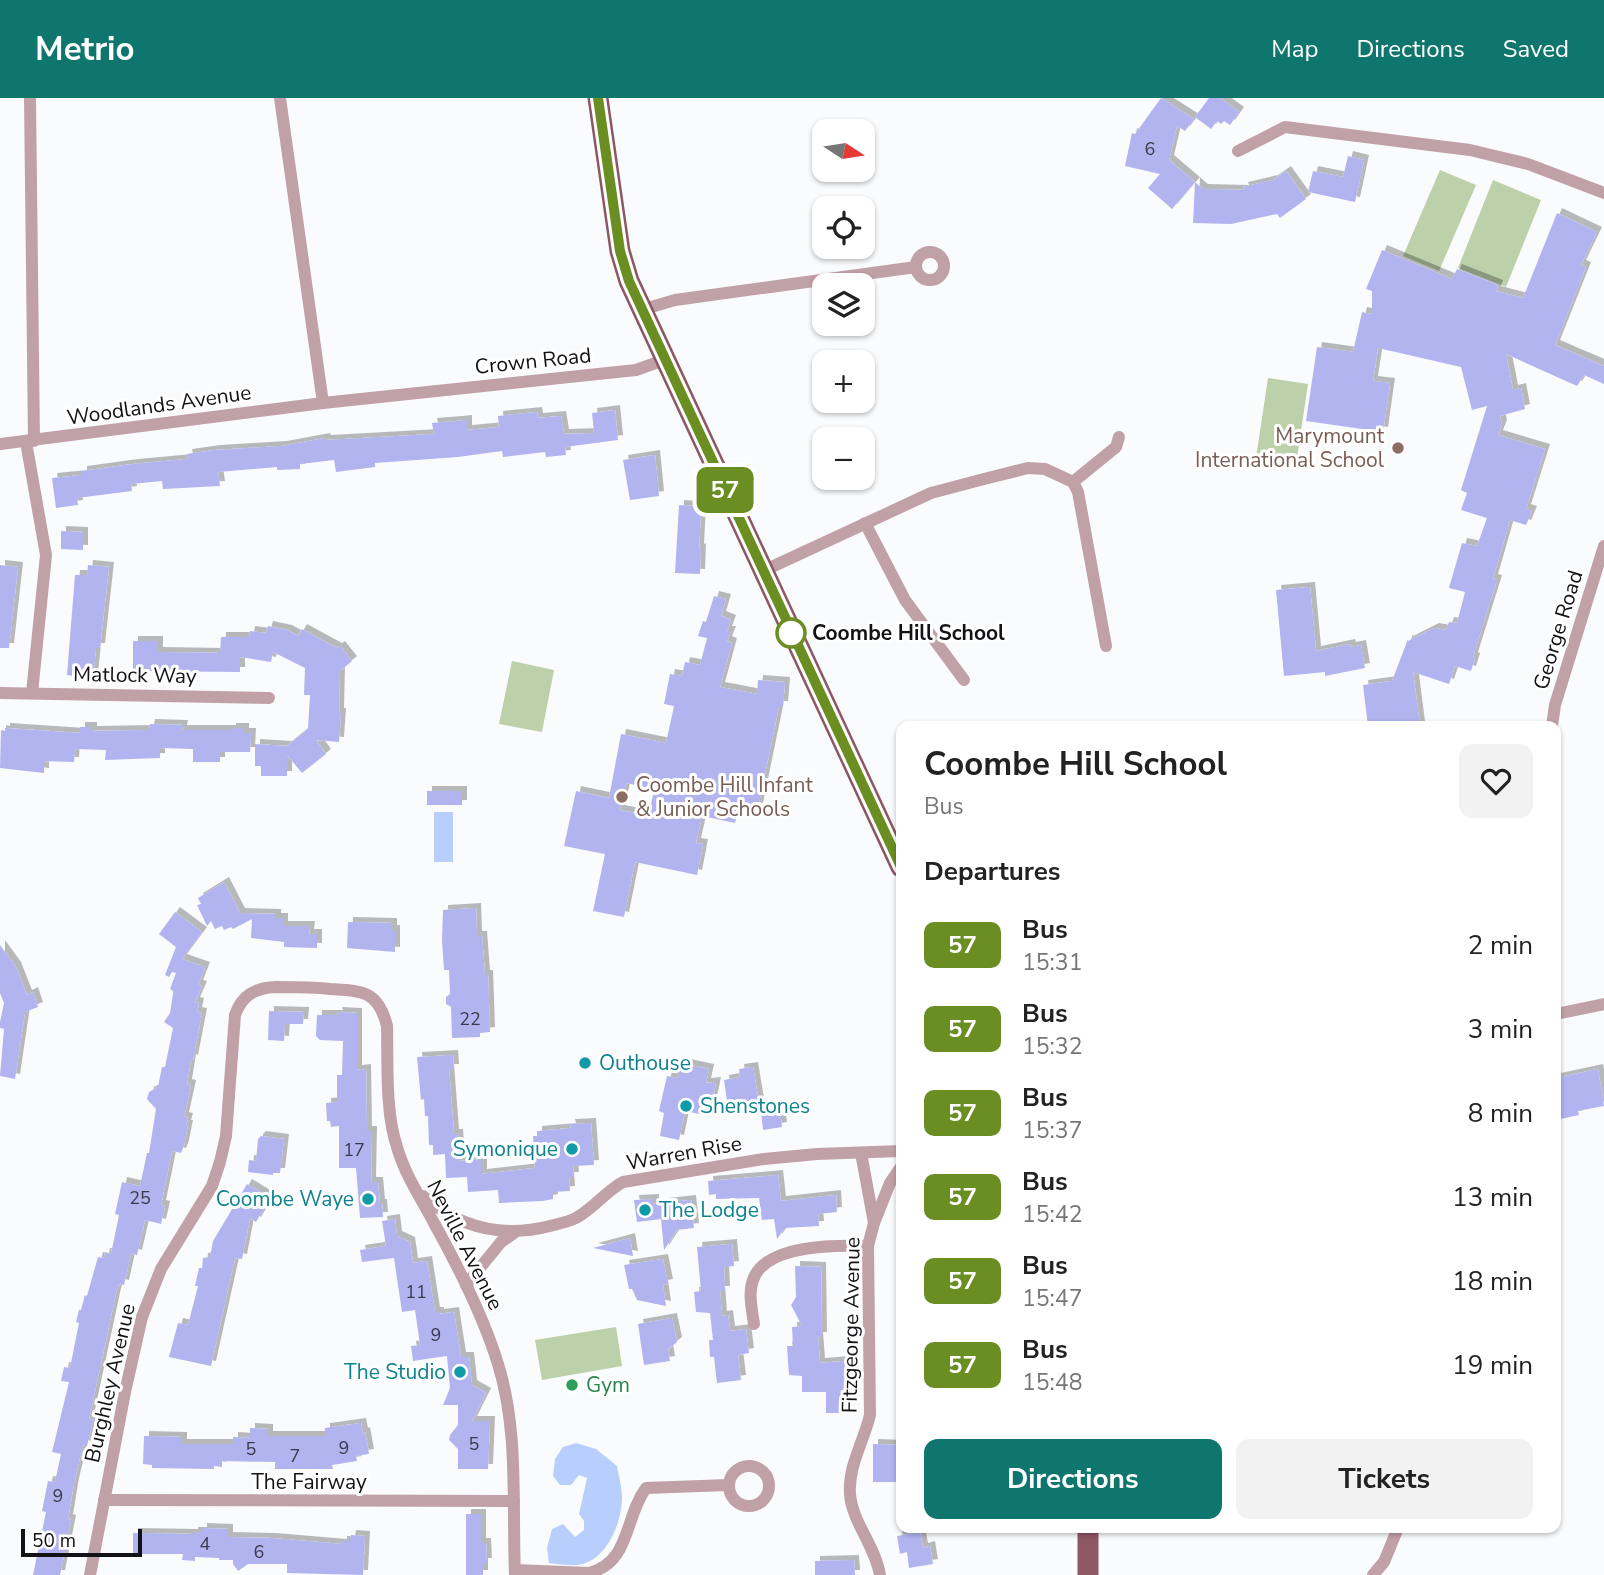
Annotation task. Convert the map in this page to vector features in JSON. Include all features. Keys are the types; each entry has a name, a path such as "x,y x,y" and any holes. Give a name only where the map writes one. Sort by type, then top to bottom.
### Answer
{"main road":[{"path":"598,98 620,251 629,281 896,856"},
{"path":"1088,1533 1088,1575"}],"street":[{"path":"30,98 30,442 46,555 32,693"},
{"path":"280,98 323,403"},
{"path":"1238,151 1285,127 1470,150 1528,164 1604,193"},
{"path":"641,310 675,300 916,267"},
{"name":"Crown Road","path":"405,394 636,370 664,360"},
{"name":"Woodlands Avenue","path":"0,444 405,394"},
{"path":"1073,482 1116,447 1119,437"},
{"path":"763,571 931,493 1028,468 1045,469 1073,482 1082,505 1106,646"},
{"path":"865,523 905,600 964,680"},
{"name":"George Road","path":"1553,721 1555,705 1604,546"},
{"name":"Matlock Way","path":"0,692 268,698"},
{"name":"Neville Avenue","path":"314,987 366,993 384,1012 393,1132 397,1148 415,1189 466,1285 486,1331 505,1387 513,1456 515,1572"},
{"name":"Burghley Avenue","path":"90,1575 142,1317 161,1269 212,1186 220,1162 226,1136 235,1015 239,1003 249,993 264,988 314,987"},
{"path":"1561,1013 1604,1004"},
{"name":"Warren Rise","path":"415,1189 432,1204 462,1221 514,1233 574,1220 607,1191 623,1182 764,1159 896,1151"},
{"name":"Fitzgeorge Avenue","path":"861,1153 874,1223 868,1246 870,1415 852,1469 850,1494 880,1575"},
{"path":"874,1223 896,1174"},
{"path":"466,1285 501,1242 514,1233"},
{"path":"754,1324 752,1281 762,1265 783,1254 808,1249 838,1245 868,1246"},
{"path":"515,1572 597,1572 608,1565 622,1549 637,1503 646,1488 728,1485"},
{"name":"The Fairway","path":"104,1500 514,1501"},
{"path":"1373,1575 1384,1562 1396,1533"}],"green space":[{"path":"1440,170 1476,185 1439,271 1403,256"},
{"path":"1493,180 1541,200 1506,287 1458,268"},
{"path":"1268,378 1308,384 1296,464 1256,458"},
{"path":"512,661 554,670 542,732 499,724"},
{"path":"616,1327 622,1366 542,1380 535,1340"}],"water":[{"path":"434,812 453,812 453,862 434,862"},
{"path":"576,1443 596,1449 617,1466 622,1494 619,1519 604,1550 587,1563 549,1563 547,1548 552,1529 563,1524 575,1537 584,1530 584,1521 579,1514 587,1478 579,1475 571,1485 560,1485 553,1476 555,1459 563,1447"}],"building":[{"path":"1161,98 1194,119 1185,131 1177,126 1169,160 1195,182 1172,209 1148,188 1160,174 1125,166 1132,133 1135,134"},
{"path":"1209,98 1220,98 1239,112 1230,125 1217,121 1211,129 1195,117"},
{"path":"1348,156 1364,160 1355,202 1308,192 1313,171 1343,177"},
{"path":"1286,171 1306,199 1280,218 1277,214 1231,224 1193,223 1195,182 1203,189 1244,190 1243,187 1273,180"},
{"path":"1557,213 1597,232 1581,265 1586,267 1555,345 1604,366 1604,384 1584,375 1577,386 1506,354 1513,390 1521,388 1525,409 1500,416 1502,425 1498,435 1545,449 1526,509 1532,511 1526,525 1510,520 1493,579 1497,580 1471,671 1455,666 1449,684 1413,672 1419,721 1367,721 1363,685 1392,681 1408,639 1434,628 1446,630 1449,622 1457,623 1465,592 1449,588 1462,543 1477,546 1487,518 1461,510 1467,493 1461,490 1487,406 1472,410 1461,367 1378,348 1373,381 1390,383 1383,432 1306,421 1317,347 1353,352 1362,312 1372,314 1372,291 1366,289 1382,250 1452,279 1457,269 1498,285 1496,291 1523,298"},
{"path":"615,410 618,440 565,447 566,455 546,457 545,452 503,457 502,451 375,463 375,467 336,472 334,460 300,464 300,469 277,470 277,467 218,472 220,486 163,489 162,481 131,484 132,491 77,498 78,505 56,508 52,478 82,475 82,471 188,459 187,454 215,450 282,446 325,438 434,434 432,423 467,420 467,430 499,427 498,416 537,412 538,418 561,416 564,434 594,433 592,413"},
{"path":"655,455 659,496 630,500 623,460"},
{"path":"679,505 694,506 694,509 701,510 700,574 675,573"},
{"path":"61,531 83,532 83,550 61,549"},
{"path":"0,565 18,567 9,648 0,648"},
{"path":"88,565 109,567 100,648 96,648 93,679 67,675 75,575 87,575"},
{"path":"1310,587 1316,651 1350,644 1351,647 1361,645 1365,668 1325,676 1325,672 1284,676 1276,590"},
{"name":"Coombe Hill Infant & Junior Schools","path":"714,596 726,599 721,616 731,620 727,641 732,643 720,687 757,694 758,680 785,682 783,706 779,706 758,808 745,805 744,812 738,811 735,823 702,816 696,843 703,844 697,875 635,862 624,917 593,911 605,854 564,846 576,791 609,798 621,734 666,743 674,706 664,704 670,674 682,676 685,662 700,665 707,638 698,636 703,621 706,622","holes":["626,783 654,789 649,816 620,810"]},
{"path":"268,626 287,630 298,636 302,629 337,648 340,646 352,661 340,671 339,742 316,740 326,754 302,773 287,755 287,776 261,776 261,766 255,766 255,744 287,746 308,729 310,695 304,695 305,668 273,652 271,662 240,657 240,672 133,671 133,641 158,641 158,652 220,653 221,637 249,637 250,631 266,633"},
{"path":"150,724 183,725 182,730 244,728 244,733 251,733 250,752 220,752 220,762 193,762 193,749 160,748 160,758 105,760 106,750 75,749 74,762 44,761 44,773 0,768 1,730 5,731 5,728 80,733 80,727 92,727 92,731 149,730"},
{"path":"427,791 462,791 462,805 427,805"},
{"path":"224,882 240,913 276,914 276,918 283,918 283,926 310,926 309,934 317,934 317,948 284,947 284,942 251,938 252,919 233,929 231,927 224,930 222,926 215,929 211,921 207,926 197,905 201,904 198,898"},
{"path":"476,908 477,936 482,936 485,975 488,975 490,1032 480,1033 480,1037 452,1038 451,1007 446,1004 446,997 450,994 449,970 444,970 443,910"},
{"path":"175,912 202,932 182,959 205,967 198,985 202,986 195,1002 199,1003 197,1012 202,1013 187,1084 191,1085 184,1117 188,1118 188,1125 184,1145 181,1153 172,1151 161,1205 165,1206 161,1224 145,1220 137,1255 131,1253 124,1285 119,1284 116,1293 89,1419 93,1420 87,1446 83,1445 74,1483 68,1519 71,1520 60,1575 33,1575 46,1512 42,1511 48,1481 55,1482 61,1454 52,1452 69,1382 61,1381 64,1367 70,1368 79,1310 85,1295 87,1296 98,1257 104,1258 105,1253 111,1254 122,1182 140,1186 149,1153 156,1109 147,1099 149,1092 158,1087 162,1067 165,1067 173,1028 164,1022 170,1013 173,991 170,989 176,973 172,972 169,977 165,975 176,947 159,934"},
{"path":"348,922 392,923 392,930 395,930 395,952 347,948"},
{"path":"0,945 16,967 27,995 33,992 38,1007 25,1012 15,1079 0,1076 4,1029 0,1028 0,1022 4,1003 0,993"},
{"path":"269,1011 304,1012 303,1024 285,1024 284,1041 268,1040"},
{"path":"337,1012 357,1013 357,1070 366,1069 367,1131 372,1131 371,1182 378,1182 383,1217 360,1218 356,1168 339,1168 339,1126 331,1127 330,1121 327,1121 326,1103 337,1102 337,1075 342,1075 343,1041 320,1040 316,1036 317,1015 338,1015"},
{"path":"453,1055 454,1069 449,1069 454,1134 458,1134 460,1161 482,1159 482,1174 535,1168 533,1136 537,1136 537,1131 591,1123 594,1165 573,1166 574,1177 569,1177 570,1191 553,1192 553,1199 543,1201 499,1203 498,1190 468,1192 467,1177 446,1178 445,1154 433,1155 433,1145 429,1145 428,1116 425,1116 424,1099 421,1100 417,1057"},
{"name":"Shenstones","path":"681,1063 709,1069 706,1083 716,1082 709,1116 685,1111 679,1140 660,1136 664,1113 659,1111 667,1076 678,1078"},
{"path":"753,1067 760,1109 729,1114 724,1080 740,1077 739,1069"},
{"path":"1598,1069 1604,1106 1578,1111 1579,1115 1561,1119 1561,1077"},
{"path":"780,1111 782,1127 763,1130 761,1112"},
{"path":"261,1136 284,1139 280,1173 273,1175 248,1172 249,1160 256,1161 258,1139"},
{"path":"778,1175 781,1201 836,1195 837,1212 818,1214 819,1226 785,1228 777,1239 774,1219 762,1220 759,1198 716,1199 716,1194 709,1195 708,1181"},
{"path":"247,1184 270,1198 256,1222 250,1218 242,1259 235,1258 211,1366 169,1357 178,1323 188,1325 203,1258 210,1257 213,1241"},
{"path":"654,1199 654,1204 691,1200 694,1228 677,1230 664,1250 661,1219 637,1222 634,1200"},
{"path":"395,1219 397,1236 410,1242 413,1263 427,1261 435,1312 454,1312 461,1357 469,1357 472,1385 486,1393 472,1421 490,1421 488,1469 458,1469 458,1449 449,1440 458,1425 458,1405 443,1405 450,1388 447,1356 413,1361 411,1346 420,1345 415,1310 402,1312 394,1258 362,1262 360,1250 386,1246 382,1221"},
{"path":"630,1238 633,1256 593,1248"},
{"path":"732,1244 734,1266 724,1267 725,1291 720,1291 722,1316 728,1315 730,1331 746,1329 749,1353 738,1355 741,1380 717,1383 714,1357 710,1357 709,1340 713,1340 710,1313 696,1312 694,1292 701,1291 697,1247"},
{"path":"663,1259 668,1284 663,1285 666,1306 637,1300 632,1289 629,1289 624,1265"},
{"path":"795,1266 821,1267 822,1337 818,1337 820,1363 845,1361 845,1413 826,1413 826,1392 802,1392 802,1376 789,1375 787,1346 793,1346 792,1327 802,1326 791,1305 796,1297"},
{"path":"672,1318 677,1342 668,1349 670,1361 644,1365 638,1324"},
{"path":"361,1423 369,1454 356,1456 357,1461 332,1465 333,1469 275,1469 275,1462 222,1461 222,1467 214,1466 214,1469 152,1468 152,1465 143,1464 144,1436 182,1437 182,1444 233,1444 233,1437 250,1438 250,1428 268,1429 268,1436 325,1436 325,1428"},
{"path":"873,1444 896,1445 896,1482 873,1482"},
{"path":"466,1514 481,1514 481,1543 486,1543 487,1563 483,1563 483,1575 466,1575"},
{"path":"202,1528 228,1529 228,1537 342,1544 342,1541 350,1541 351,1535 365,1536 363,1575 287,1573 287,1564 248,1564 238,1571 233,1560 195,1557 195,1561 182,1560 183,1554 133,1554 133,1533 193,1534 202,1532"},
{"path":"920,1533 923,1548 930,1546 933,1564 909,1568 907,1552 900,1554 897,1536"},
{"path":"854,1560 855,1575 815,1575 815,1561"}],"bus line":[{"name":"57","path":"598,98 620,251 629,281 896,856"}],"place":[{"name":"Marymount International School","path":"1398,448"},
{"name":"Coombe Hill School","path":"791,633"},
{"name":"Coombe Hill Infant & Junior Schools","path":"622,797"},
{"name":"Outhouse","path":"585,1063"},
{"name":"Shenstones","path":"686,1106"},
{"name":"Symonique","path":"572,1149"},
{"name":"Coombe Waye","path":"368,1199"},
{"name":"The Lodge","path":"645,1210"},
{"name":"The Studio","path":"460,1372"},
{"name":"Gym","path":"572,1385"}]}
